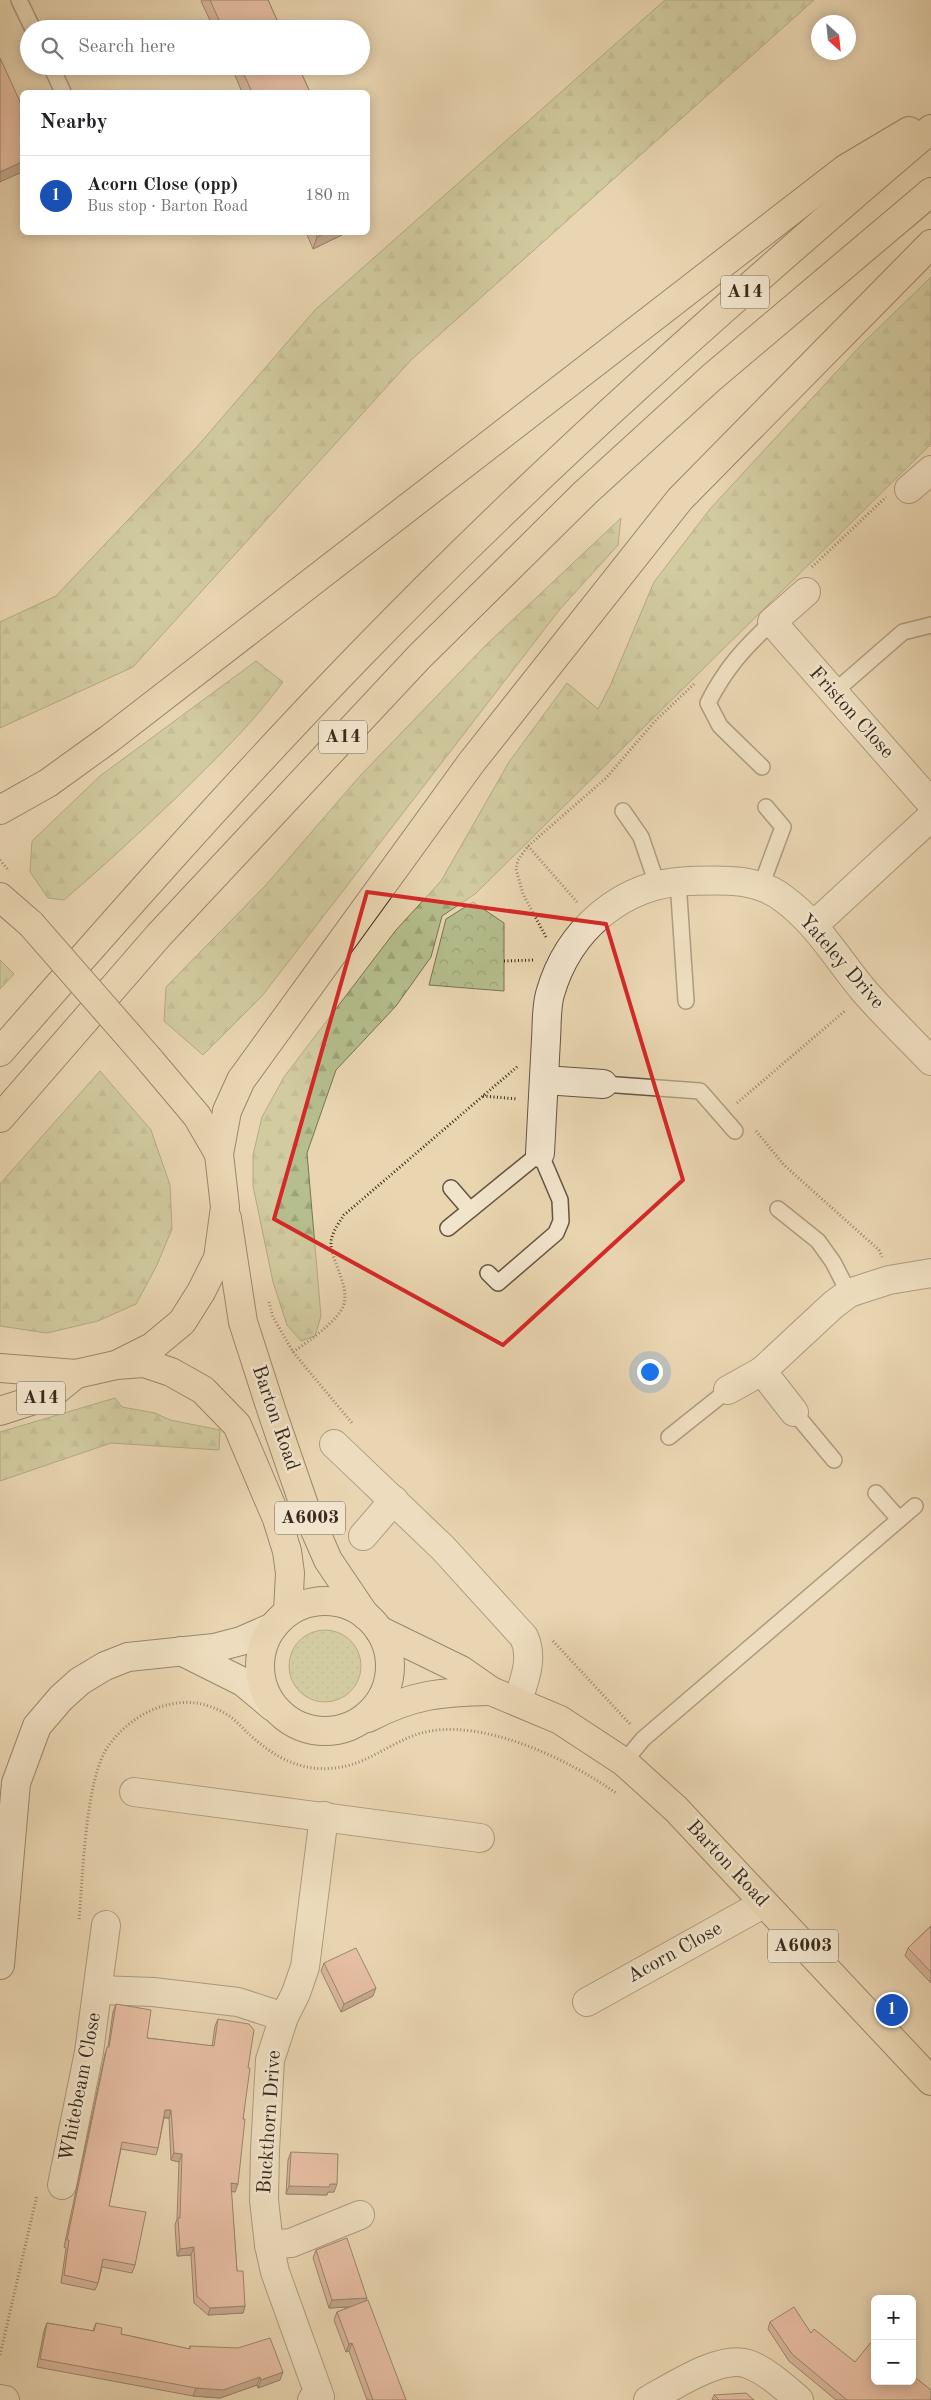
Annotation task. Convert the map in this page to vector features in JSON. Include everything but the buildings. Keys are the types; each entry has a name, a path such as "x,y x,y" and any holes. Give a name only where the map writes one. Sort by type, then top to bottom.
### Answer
{"main road":[{"path":"0,810 48,783 109,738 845,169 931,118"},
{"name":"A14","path":"0,1052 167,861 359,656 521,494 715,318 931,129"},
{"name":"A14","path":"0,1118 159,935 419,657 585,494 711,378 931,192"},
{"path":"0,1368 76,1374 116,1365 152,1347 182,1322 202,1292 218,1258 225,1207 220,1154 226,1111 241,1080 471,763 680,499 931,244"},
{"path":"0,897 31,924 149,1059 197,1116 220,1154"},
{"name":"Barton Road","path":"225,1207 242,1322 304,1505 328,1560 372,1623 461,1670 492,1691 560,1720 624,1762 676,1810 931,2081"},
{"name":"Barton Road","path":"116,1365 144,1363 171,1372 203,1390 237,1425 277,1519 287,1551 290,1573 281,1619"},
{"name":"A14","path":"0,1411 50,1395 76,1374"},
{"path":"327,1602 347,1605 372,1623 388,1649 390,1668 385,1691 373,1710 355,1724 334,1731 311,1730 290,1722 273,1707 263,1687 260,1664 264,1644 281,1619 307,1604 327,1602"},
{"name":"Barton Road","path":"355,1724 396,1703 421,1696 492,1691"}],"street":[{"path":"909,489 931,470"},
{"path":"772,622 806,592"},
{"name":"Friston Close","path":"772,622 931,803"},
{"path":"814,925 931,817"},
{"name":"Yateley Drive","path":"540,1153 549,995 574,941 618,901 667,883 734,880 761,886 783,898 814,925 866,993 931,1061"},
{"path":"544,1080 603,1084"},
{"path":"728,1390 762,1371 833,1305 849,1293 889,1280 931,1273"},
{"path":"762,1371 794,1412"},
{"path":"334,1444 443,1548 524,1637 529,1648 529,1664 518,1702"},
{"path":"362,1536 394,1500"},
{"path":"0,1965 16,1783 37,1726 61,1698 80,1681 105,1666 128,1657 179,1650 214,1648 241,1641 281,1619"},
{"path":"179,1650 243,1682 273,1707"},
{"path":"134,1792 480,1838"},
{"name":"Buckthorn Drive","path":"318,2399 275,2272 269,2245 264,2200 264,2150 270,2060 284,2016 296,1993 305,1967 324,1816"},
{"name":"Acorn Close","path":"587,2002 763,1904"},
{"name":"Whitebeam Close","path":"50,2189 98,1990 106,1925"},
{"name":"Whitebeam Close","path":"98,1990 153,1992 238,2002 284,2016"},
{"path":"269,2245 291,2243 360,2215"},
{"path":"648,2400 721,2363 747,2363 772,2377 799,2400"},
{"path":"0,2399 5,2400"}],"lane":[{"path":"19,0 29,20"},
{"path":"55,75 62,90"},
{"path":"762,768 720,726 708,703 720,679 740,653 772,622"},
{"path":"833,693 903,632 931,625"},
{"path":"761,886 783,826 766,807"},
{"path":"623,811 641,837 667,883 686,1001"},
{"path":"603,1084 700,1091 735,1132"},
{"path":"448,1228 540,1153 560,1200 561,1220 556,1233 498,1283 488,1273"},
{"path":"451,1188 470,1210"},
{"path":"778,1210 818,1241 833,1262 849,1293"},
{"path":"669,1437 728,1390"},
{"path":"794,1412 834,1460"},
{"path":"876,1493 899,1519"},
{"path":"624,1762 643,1740 915,1506"}],"path":[{"path":"528,846 580,906"},
{"path":"504,961 542,960"},
{"path":"735,1105 866,993"},
{"path":"268,1299 273,1316 293,1352 313,1338 341,1311 346,1295 331,1245 335,1228 344,1215 520,1064"},
{"path":"482,1096 524,1100"},
{"path":"753,1128 784,1165 880,1250 889,1280"},
{"path":"551,1639 643,1740"},
{"path":"79,1923 91,1799 98,1770 108,1746 128,1724 152,1710 178,1702 197,1702 214,1707 230,1717 266,1750 284,1761 307,1767 335,1768 358,1763 419,1734 452,1729 491,1735 566,1761 619,1795"},
{"path":"0,2355 28,2241 50,2189"}],"highlighted area":[{"path":"367,892 606,924 683,1180 503,1345 274,1219"}],"green space":[{"path":"665,0 814,0 411,360 133,667 0,728 0,622 56,596 196,448 315,310"},
{"path":"931,277 931,444 475,894 442,916 431,957 396,1006 336,1070 307,1153 321,1316 315,1336 301,1341 287,1325 273,1282 253,1186 253,1155 262,1117 284,1077 396,930 441,881 509,762 567,683 598,709 610,686 654,582 710,509 863,343"},
{"path":"621,518 618,545 560,609 262,996 203,1055 164,1021 166,987 266,885 359,777 486,645"},
{"path":"256,661 283,682 259,713 191,783 93,875 64,900 48,898 30,872 32,841 100,776"},
{"path":"473,902 504,923 504,991 429,985 446,919"},
{"path":"0,960 14,974 0,989"},
{"path":"100,1071 151,1130 170,1185 172,1229 156,1267 136,1304 98,1321 47,1333 0,1326 0,1184"},
{"path":"115,1398 122,1407 155,1413 170,1420 220,1430 219,1450 111,1443 0,1481 0,1432"},
{"path":"325,1630 345,1636 355,1646 361,1666 355,1686 345,1696 325,1702 305,1696 295,1686 289,1666 295,1646 305,1636"}],"place":[{"name":"Acorn Close (opp)","path":"892,2010"}]}
